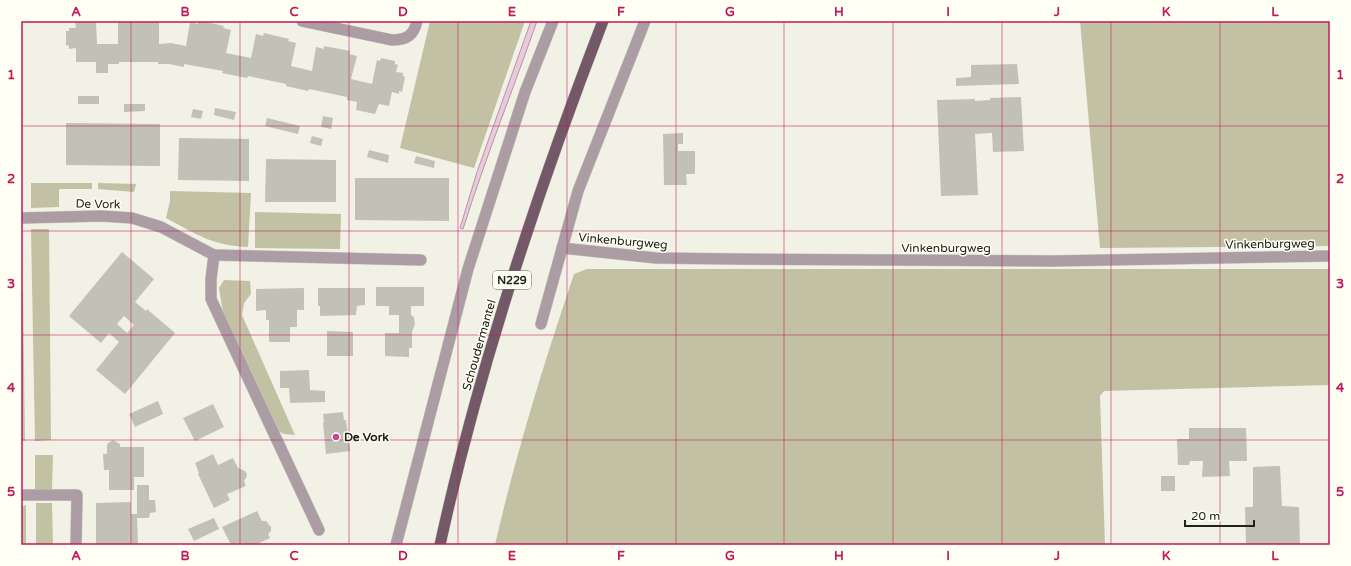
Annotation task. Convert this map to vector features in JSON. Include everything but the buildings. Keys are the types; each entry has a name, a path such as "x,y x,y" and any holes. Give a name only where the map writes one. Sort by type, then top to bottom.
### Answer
{"main road":[{"name":"Schoudermantel","path":"440,545 455,479 494,337 522,248 571,104 602,21"}],"street":[{"path":"302,21 392,40 400,40 405,38 414,31 417,21"},
{"path":"396,545 468,269 525,92 553,21"},
{"path":"541,324 578,191 645,21"},
{"name":"De Vork","path":"21,218 102,216 132,218 161,227 214,255 421,260"},
{"name":"Vinkenburgweg","path":"562,248 656,258 744,259 1053,261 1330,256"},
{"path":"214,255 211,279 211,299 319,530"},
{"path":"21,496 77,495 76,545"}],"green space":[{"path":"430,21 525,21 474,168 400,148"},
{"path":"1080,21 1330,21 1330,246 1100,248"},
{"path":"31,183 92,183 92,189 59,189 59,207 31,208"},
{"path":"98,183 136,184 134,192 98,189"},
{"path":"170,191 251,193 248,247 215,242 166,218 170,201"},
{"path":"255,212 341,214 340,249 255,248"},
{"path":"31,229 49,229 51,440 35,441"},
{"path":"587,269 1330,269 1330,385 1104,391 1100,396 1105,545 495,545 521,442 574,274"},
{"path":"224,280 250,281 251,294 244,303 242,315 295,435 284,434 278,431 223,313 219,288"},
{"path":"21,290 23,290 25,441 21,441"},
{"path":"35,455 53,455 52,489 35,489"},
{"path":"36,503 52,503 53,545 36,545"},
{"path":"26,505 26,545 21,545 21,507"}],"shaded area":[{"path":"531,21 537,21 480,177 463,229 460,228 477,172"}],"place":[{"name":"De Vork","path":"336,437"}]}
